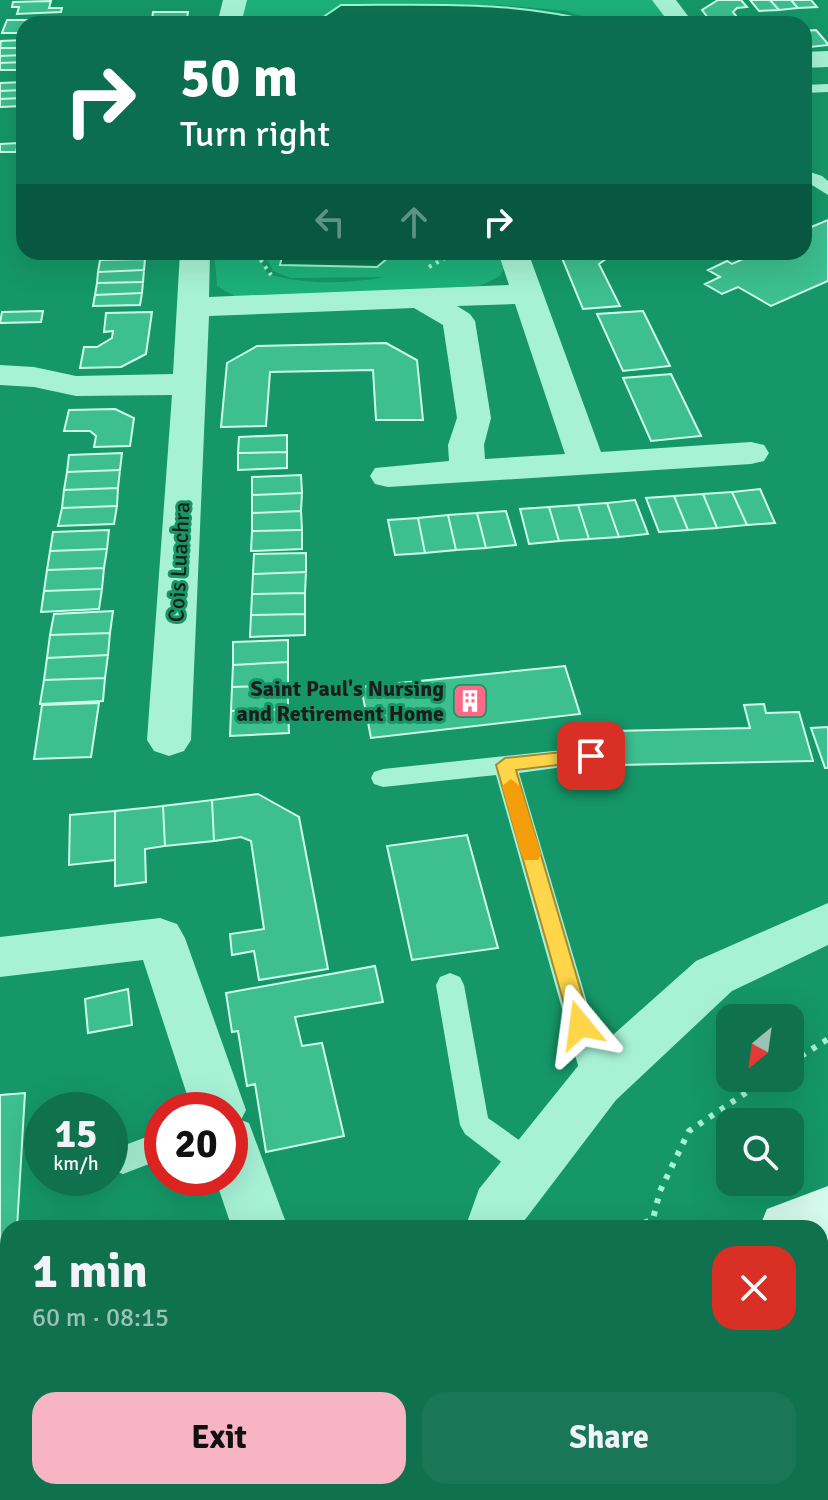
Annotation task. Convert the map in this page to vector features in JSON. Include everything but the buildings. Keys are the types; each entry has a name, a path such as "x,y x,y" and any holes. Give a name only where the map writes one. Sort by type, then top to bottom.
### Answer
{"main road":[{"path":"809,1220 828,1213"}],"street":[{"name":"Cois Luachra","path":"169,740 195,260"},
{"path":"515,260 587,464"},
{"path":"192,307 526,294"},
{"path":"416,296 459,321 474,418 466,445 468,471"},
{"path":"0,375 34,377 76,386 190,384"},
{"path":"388,476 751,453"},
{"path":"495,1220 499,1208 597,1083 714,976 828,923"},
{"path":"0,957 160,938 213,1092"},
{"path":"248,1193 257,1220"}],"lane":[{"path":"812,177 828,190"},
{"path":"383,778 591,756"},
{"path":"505,765 597,1083"},
{"path":"450,985 475,1125 532,1167"}],"path":[{"path":"804,1054 828,1039"},
{"path":"651,1220 660,1191 689,1131 747,1092"}],"shaded area":[{"path":"246,0 653,0 664,16 582,16 566,11 500,5 341,5 325,16 240,16"},
{"path":"341,5 439,5 505,7 570,16 325,16"},
{"path":"215,260 261,260 268,274 282,278 341,282 385,277 291,278 273,271 268,260 281,260 280,265 377,267 385,260 504,260 500,276 480,286 236,297 217,286"},
{"path":"281,260 385,260 377,267 280,265"}],"slow traffic":[{"path":"511,786 531,854"}],"place":[{"name":"Saint Paul's Nursing and Retirement Home","path":"470,701"}],"route":[{"path":"580,1025 505,765 591,756"}]}
